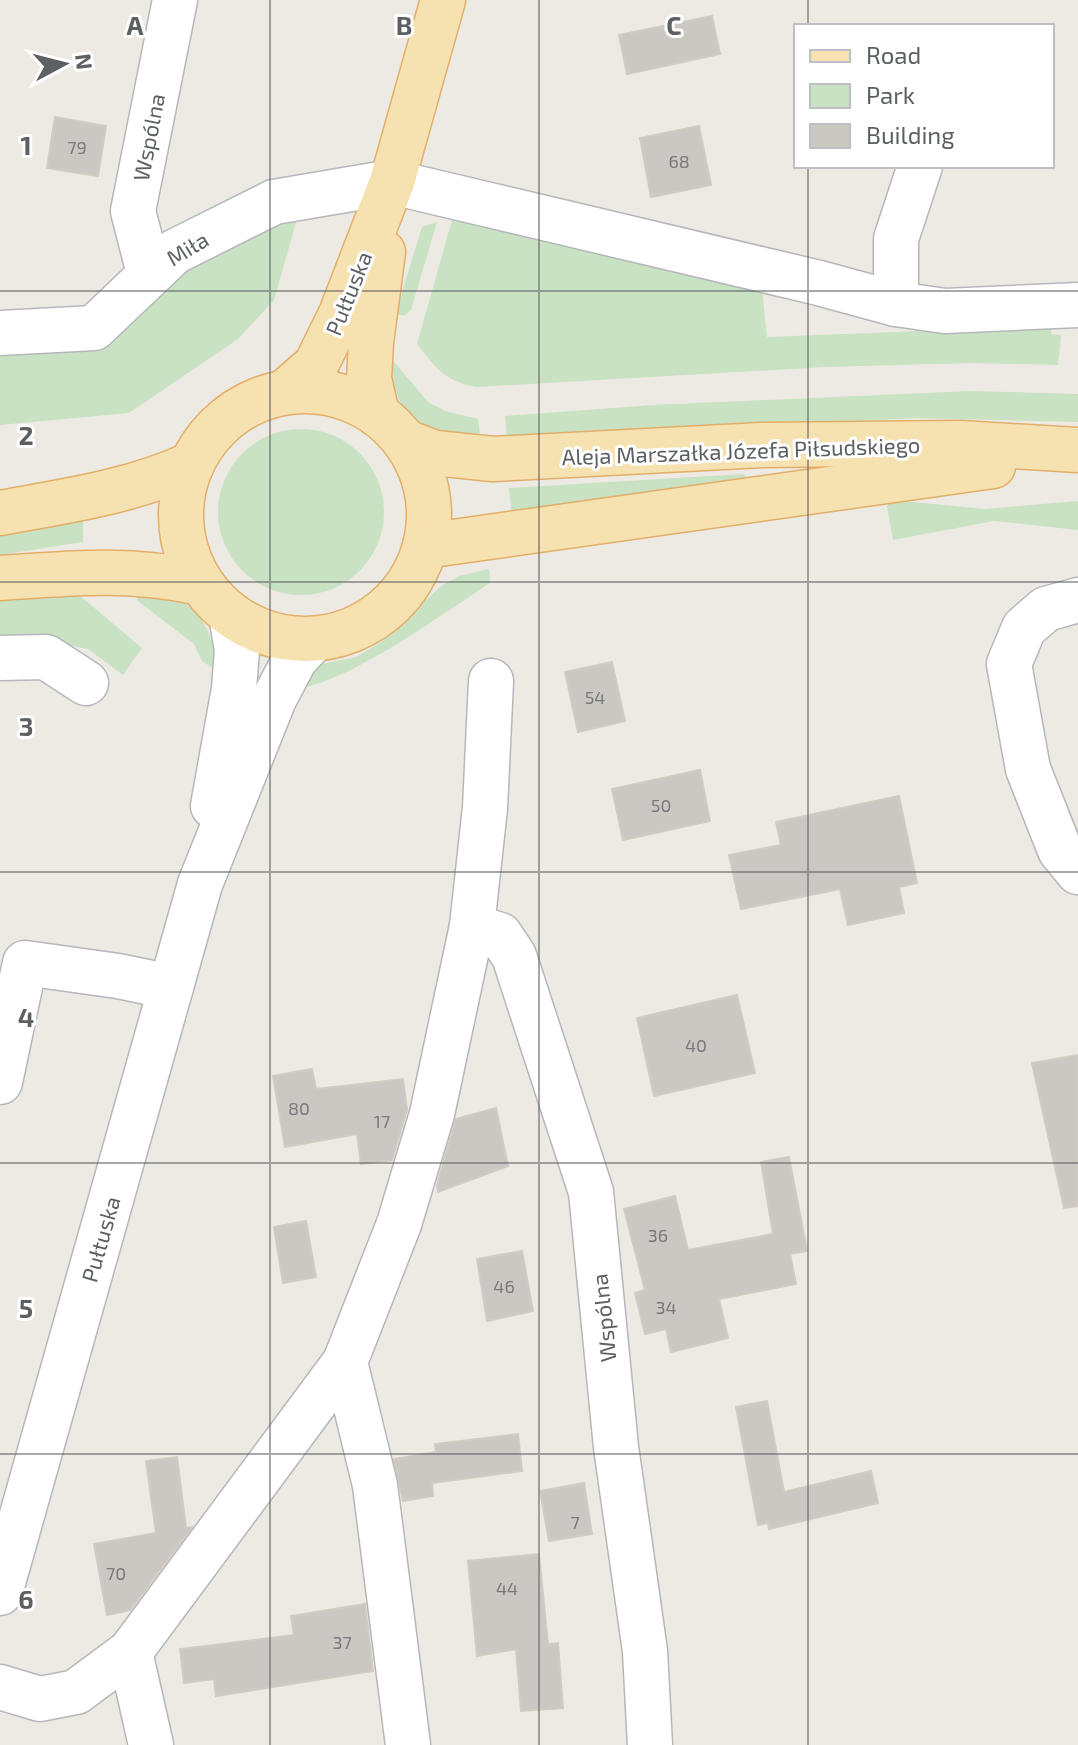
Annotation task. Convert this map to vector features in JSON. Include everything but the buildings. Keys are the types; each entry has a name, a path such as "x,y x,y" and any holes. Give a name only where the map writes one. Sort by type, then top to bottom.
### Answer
{"main road":[{"name":"Pułtuska","path":"285,392 316,365 341,314 392,182 443,0"},
{"name":"Pułtuska","path":"391,428 369,379 392,182"},
{"path":"309,391 356,401 391,428 419,466 427,492 429,519 425,546 417,567 393,603 356,628 314,639 270,634 231,615 210,595 191,565 181,524 185,483 192,464 220,424 250,404 285,392 309,391"},
{"name":"Aleja Marszałka Józefa Piłsudskiego","path":"391,428 435,453 493,459 762,445 960,443 1078,453"},
{"name":"Aleja Marszałka Józefa Piłsudskiego","path":"425,546 1078,453"},
{"path":"0,513 117,491 161,478 192,464"},
{"path":"0,578 120,571 167,575 201,583"}],"street":[{"name":"Wspólna","path":"149,273 133,211 175,0"},
{"path":"896,304 896,239 919,168"},
{"name":"Miła","path":"0,333 94,328 174,252 274,202 392,182"},
{"path":"392,182 896,304 945,311 1078,305"},
{"path":"1078,600 1046,609 1024,628 1009,664 1028,769 1060,850 1078,872"},
{"name":"Pułtuska","path":"0,1593 200,884 234,689 237,650 231,615"},
{"name":"Pułtuska","path":"200,884 274,699 295,659 314,639"},
{"path":"0,658 46,657 86,683"},
{"path":"0,1687 40,1699 76,1692 130,1652 345,1362 399,1224 424,1142 472,926 485,808 491,681"},
{"name":"Wspólna","path":"472,926 500,935 514,956 591,1192 616,1447 645,1651 650,1745"},
{"path":"0,1082 25,963 171,987"},
{"path":"345,1362 375,1485 408,1745"},
{"path":"130,1652 151,1745"}],"green space":[{"path":"299,212 274,300 238,339 129,413 0,425 0,354 180,265"},
{"path":"454,213 761,280 767,337 1052,326 1051,334 1061,335 1058,365 971,363 826,367 476,387 442,373 417,344"},
{"path":"437,222 411,310 406,315 395,315 422,227"},
{"path":"390,357 428,402 445,411 478,419 481,444 444,438 411,416 395,391"},
{"path":"971,391 1078,394 1078,422 914,418 507,442 505,416 653,405"},
{"path":"301,429 333,435 360,453 378,480 384,512 378,544 360,571 333,589 301,595 269,589 242,571 224,544 218,512 224,480 242,453 269,435"},
{"path":"744,474 749,479 512,517 509,488"},
{"path":"892,500 985,509 1078,501 1078,530 994,521 893,540 887,506"},
{"path":"83,514 83,542 0,555 0,530"},
{"path":"489,569 490,583 395,645 341,674 317,684 296,688 317,665 356,657 380,643 440,587 459,576"},
{"path":"132,587 170,596 194,611 211,639 217,671 202,661 194,644 138,601"},
{"path":"0,593 79,595 142,648 123,675 88,649 26,637 0,640"}]}
